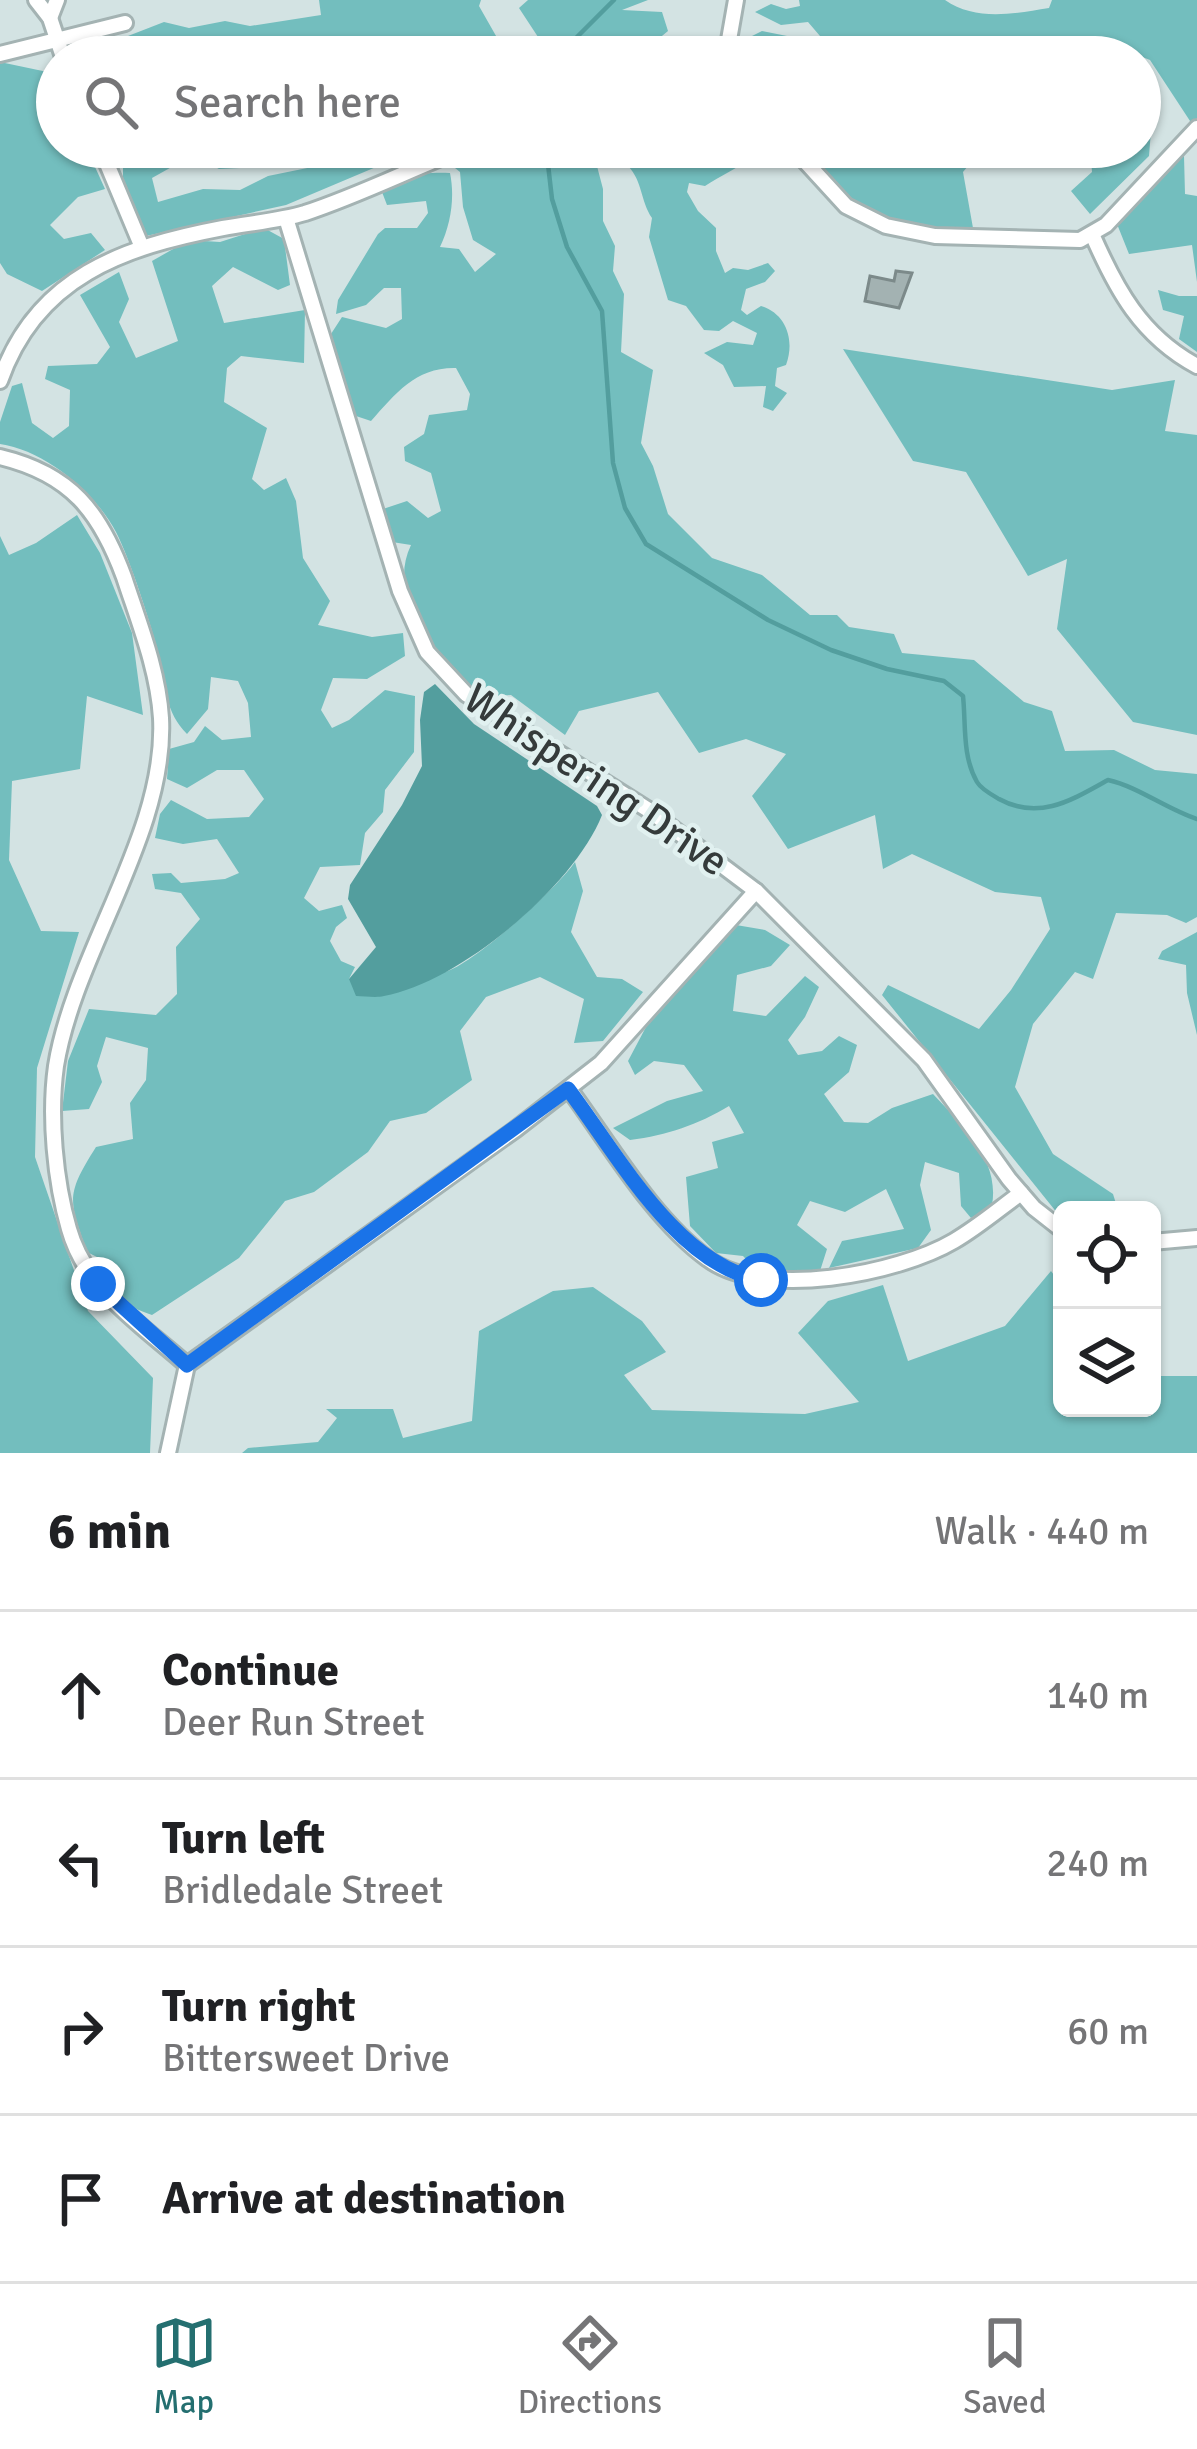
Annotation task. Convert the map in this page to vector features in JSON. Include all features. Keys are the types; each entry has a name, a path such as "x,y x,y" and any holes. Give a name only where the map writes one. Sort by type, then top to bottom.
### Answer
{"street":[{"path":"36,0 56,36"},
{"path":"50,18 57,0"},
{"path":"730,36 736,0"},
{"path":"66,36 125,23"},
{"path":"0,54 36,44"},
{"path":"1161,166 1197,128"},
{"path":"109,168 141,245"},
{"path":"0,381 10,352 43,307 76,279 141,245 286,218 414,168"},
{"path":"811,168 846,206 886,226 934,236 1080,240 1106,225 1159,168"},
{"name":"Whispering Drive","path":"286,218 386,549 427,652 448,679 482,706 647,809 756,891 924,1060 1022,1193 1053,1222"},
{"path":"1092,234 1130,310 1170,349 1197,366"},
{"path":"0,457 57,480 90,507 104,528 134,606 158,691 161,723 154,785 64,1035 54,1106 63,1200 77,1252 102,1290 187,1365"},
{"path":"168,1453 187,1365 568,1089 626,1036 756,891"},
{"path":"568,1089 671,1225 707,1259 739,1276 782,1280 897,1265 954,1241 1022,1193"},
{"path":"1161,1242 1197,1238"}],"shaded area":[{"path":"319,0 481,0 479,6 496,36 128,36 164,22 189,28 225,21 250,26 321,15"},
{"path":"528,0 648,0 622,10 662,12 668,31 662,36 537,36 519,8"},
{"path":"799,0 945,0 969,11 995,14 1049,8 1052,0 1197,0 1197,119 1192,124 1161,77 1161,36 820,36 808,22 781,25 755,12 771,4 786,9 800,6"},
{"path":"0,62 36,70 36,168 96,168 105,189 78,197 50,225 64,239 91,233 105,250 42,291 7,274 0,263"},
{"path":"1184,156 1185,194 1197,196 1197,282 1192,245 1129,254 1115,219 1172,160"},
{"path":"123,168 170,168 152,178 158,202 203,189 240,190 268,176 307,168 374,168 286,205 146,236 123,183"},
{"path":"455,168 598,168 603,221 615,246 613,271 624,294 621,352 653,370 641,443 668,514 712,558 762,575 810,615 837,615 849,627 894,634 902,653 974,660 1024,702 1052,711 1065,751 1114,750 1155,770 1197,774 1197,917 1186,923 1167,915 1116,913 1093,979 1075,972 1033,1024 1015,1087 1053,1154 1113,1194 1115,1201 1053,1201 1053,1208 882,995 888,985 979,1029 1050,929 1041,897 995,892 912,854 883,869 875,815 788,849 752,796 786,754 746,739 699,753 658,692 579,711 565,735 511,695 481,698 421,629 405,587 411,545 392,542 383,509 407,501 428,518 441,511 431,473 405,461 404,447 424,434 429,415 467,410 470,394 456,368 442,369 408,384 371,421 353,415 329,337 342,317 386,328 402,319 401,288 384,288 366,305 336,314 338,300 378,234 385,228 417,228 428,213 426,201 387,205 382,192 405,178 450,173 451,210 440,247 459,249 475,272 496,254 473,240 463,207 460,172"},
{"path":"629,168 735,168 705,186 689,183 687,192 716,228 716,251 725,273 768,263 775,271 765,282 746,289 741,310 747,315 761,306 777,315 787,330 789,356 786,365 777,368 775,386 787,393 773,411 763,407 766,386 734,387 723,365 704,353 727,342 753,345 757,333 733,321 719,331 704,330 686,306 668,300 649,237 652,218"},
{"path":"818,168 966,168 963,172 973,228 896,222 858,205"},
{"path":"1092,168 1137,168 1090,214 1071,191"},
{"path":"264,228 284,239 290,285 278,290 233,267 212,286 224,323 305,310 304,363 241,356 227,368 224,402 267,428 252,479 264,490 286,478 296,501 303,558 330,601 318,625 372,637 403,633 405,656 367,679 333,678 321,710 332,728 385,690 415,696 414,752 385,790 383,812 365,833 360,865 320,867 304,898 319,911 342,905 347,918 330,941 341,961 355,967 349,979 433,974 458,966 494,941 575,862 583,891 571,932 597,977 622,979 643,992 603,1041 574,1043 584,999 540,977 486,997 460,1031 472,1080 426,1113 390,1121 368,1152 314,1192 285,1201 239,1258 152,1315 123,1301 110,1287 99,1258 87,1252 73,1198 96,1147 133,1139 130,1103 146,1080 148,1048 106,1037 97,1066 102,1082 89,1109 62,1111 68,1061 89,1009 156,1015 177,994 176,947 200,919 181,893 155,889 152,874 171,873 181,883 239,873 217,839 183,844 155,838 160,814 171,800 207,819 249,817 264,799 244,770 217,770 187,788 167,779 169,749 194,742 205,726 222,740 251,737 248,703 238,681 211,677 208,709 187,734 170,708 146,611 116,532 95,502 67,475 34,455 0,444 0,422 12,386 22,383 32,423 53,438 69,426 70,390 45,379 48,366 97,364 110,347 80,295 119,272 129,299 119,322 136,358 178,341 152,261 189,240 220,242"},
{"path":"1158,290 1197,296 1197,352 1179,339 1184,316 1163,310"},
{"path":"843,349 1112,390 1175,380 1165,431 1197,435 1197,735 1133,722 1057,629 1067,559 1028,576 966,472 913,461"},
{"path":"77,515 100,553 132,633 143,715 87,696 80,769 12,781 9,860 41,931 79,932 37,1068 35,1157 88,1311 153,1378 150,1453 0,1453 0,536 9,555"},
{"path":"435,684 474,724 597,806 602,815 588,843 541,900 479,951 414,987 381,997 356,996 349,979 376,947 348,899 350,885 422,766 424,692"},
{"path":"736,925 765,930 790,945 771,966 737,975 733,1011 766,1016 805,976 819,987 788,1040 798,1055 822,1051 839,1036 857,1045 849,1072 824,1094 844,1122 868,1123 892,1108 933,1094 985,1159 992,1205 971,1218 961,1206 959,1173 925,1162 920,1185 931,1230 918,1248 829,1268 842,1241 904,1229 886,1189 845,1212 810,1201 797,1225 827,1249 820,1271 783,1275 758,1272 743,1256 716,1253 690,1226 686,1177 718,1168 712,1142 744,1133 729,1106 682,1128 644,1138 630,1140 613,1128 667,1101 703,1091 684,1065 654,1061 635,1075 628,1061 646,1027"},
{"path":"1197,932 1197,1035 1186,965 1158,959 1162,951"},
{"path":"1051,1271 1053,1417 1161,1417 1161,1376 1197,1376 1197,1453 242,1453 248,1448 318,1442 337,1418 326,1409 393,1409 403,1438 472,1421 479,1331 553,1291 593,1287 642,1321 666,1352 624,1375 652,1410 805,1414 859,1402 798,1333 828,1301 883,1285 908,1361 1005,1326"}],"building":[{"path":"896,271 912,273 899,308 865,301 870,276 894,281"}],"waterway":[{"path":"578,36 614,0"},
{"path":"548,168 552,199 567,247 602,311 613,463 625,508 646,544 768,620 831,650 944,681 963,696 972,772 981,787 999,799 1042,808 1068,801 1108,780 1197,819"}],"route":[{"path":"98,1284 187,1365 568,1089 686,1242 718,1266 761,1280"}]}
